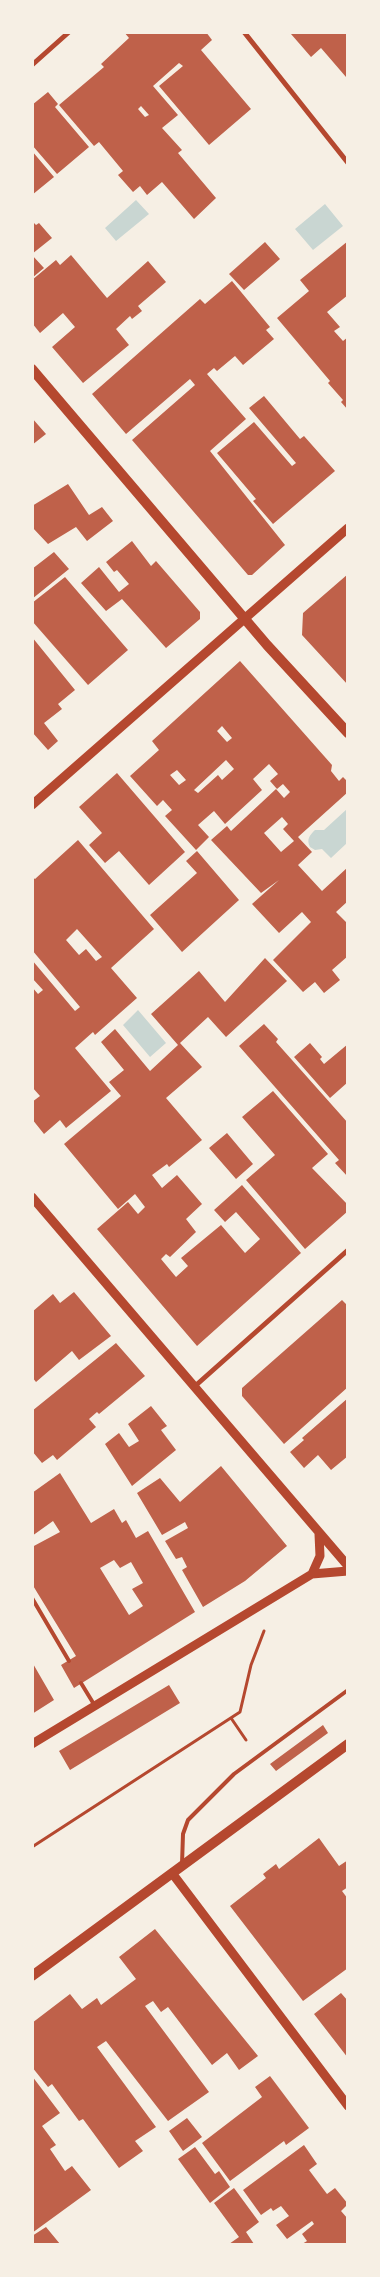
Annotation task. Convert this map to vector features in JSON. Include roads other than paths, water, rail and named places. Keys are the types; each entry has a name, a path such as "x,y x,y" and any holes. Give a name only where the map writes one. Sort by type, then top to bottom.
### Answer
{"main road":[{"path":"32,369 245,619 348,733"},
{"path":"32,1976 348,1744"}],"street":[{"path":"32,65 69,32"},
{"path":"244,32 348,163"},
{"path":"32,806 348,528"},
{"path":"32,1197 348,1566"},
{"path":"194,1387 348,1250"},
{"path":"312,1574 320,1556 319,1534"},
{"path":"32,1744 312,1574 348,1571"},
{"path":"172,1873 348,2106"}],"lane":[{"path":"32,1598 69,1660"},
{"path":"81,1683 95,1706"},
{"path":"182,1866 183,1834 188,1820 234,1774 348,1690"}]}
